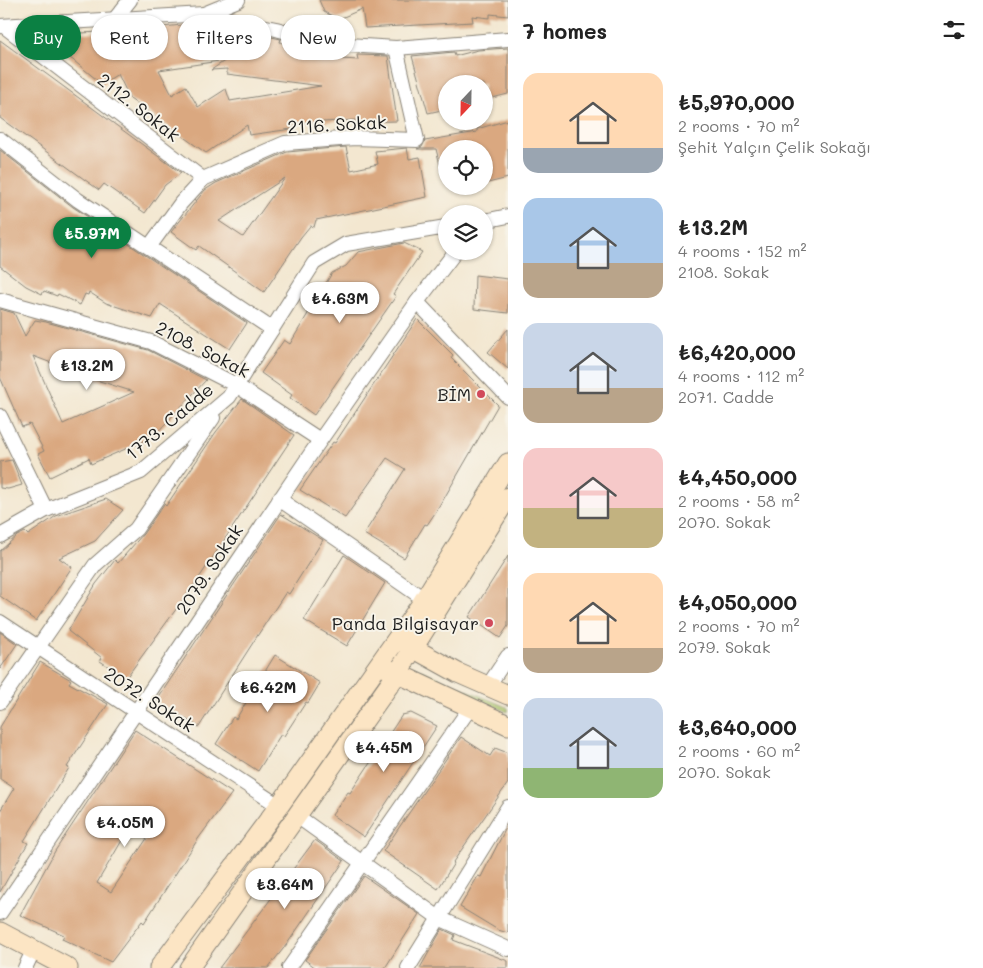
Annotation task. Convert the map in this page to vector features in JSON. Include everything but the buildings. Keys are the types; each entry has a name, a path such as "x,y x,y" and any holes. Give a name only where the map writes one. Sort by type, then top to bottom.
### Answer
{"street":[{"path":"118,15 130,0"},
{"path":"204,14 238,0"},
{"path":"168,16 204,14 276,29 331,44 396,48 508,39"},
{"path":"3,26 91,21"},
{"name":"2112. Sokak","path":"3,26 203,179"},
{"name":"2116. Sokak","path":"149,247 181,203 203,179 285,143 354,138 417,140 396,48"},
{"path":"0,139 78,200 272,329"},
{"path":"493,219 508,216"},
{"name":"1773. Cadde","path":"3,531 46,510 141,472 232,391 314,262 346,244 438,228"},
{"name":"2079. Sokak","path":"0,913 279,499 417,302 449,260"},
{"name":"2108. Sokak","path":"0,300 151,342 232,391 320,440"},
{"path":"417,302 508,397"},
{"path":"0,702 95,565 136,529 232,391"},
{"path":"0,416 46,510"},
{"path":"160,968 279,806 424,599 508,463"},
{"path":"189,968 397,674 508,497"},
{"path":"279,499 424,599"},
{"name":"2072. Sokak","path":"0,622 279,806"},
{"path":"396,638 413,649 508,695"},
{"path":"488,686 508,656"},
{"path":"378,664 508,724"},
{"path":"289,968 470,708"},
{"path":"408,968 508,807"},
{"path":"297,816 439,918 508,949"},
{"path":"0,932 68,968"},
{"path":"25,968 33,951"}],"green space":[{"path":"415,668 508,708 508,712 414,670"}],"place":[{"name":"BİM","path":"481,394"},
{"name":"Panda Bilgisayar","path":"489,623"}]}
